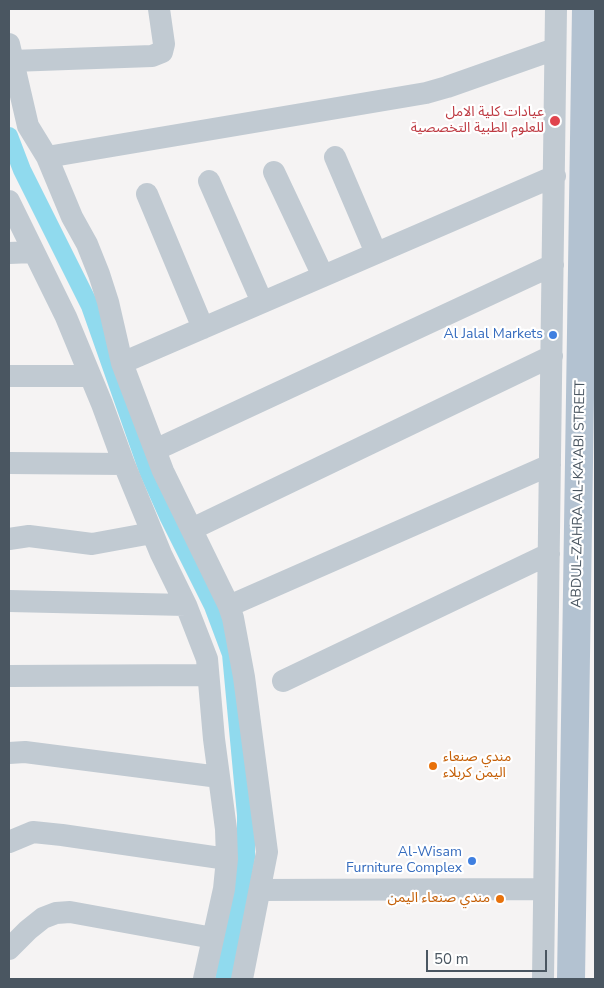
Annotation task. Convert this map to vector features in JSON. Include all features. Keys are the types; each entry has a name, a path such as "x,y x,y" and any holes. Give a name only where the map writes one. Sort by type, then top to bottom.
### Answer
{"main road":[{"name":"ABDUL-ZAHRA AL-KA'ABI STREET","path":"571,979 586,9"}],"street":[{"path":"159,9 164,44 162,52 152,56 11,52 28,126 46,157 72,217 87,244 108,302 122,363 155,450 171,489 229,606 237,636 267,852 242,979"},
{"path":"543,979 556,9"},
{"path":"46,157 426,93 555,49"},
{"path":"334,157 376,253"},
{"path":"274,172 323,276"},
{"path":"122,363 555,176"},
{"path":"209,181 262,302"},
{"path":"147,194 203,328"},
{"path":"9,200 66,318 152,533 186,605 207,659 226,830 227,859 224,889 204,979"},
{"path":"9,252 34,252"},
{"path":"155,450 553,265"},
{"path":"192,529 552,356"},
{"path":"9,376 90,376"},
{"path":"9,463 124,464"},
{"path":"229,606 550,465"},
{"path":"9,539 29,536 92,544 152,533"},
{"path":"283,680 549,554"},
{"path":"9,601 186,605"},
{"path":"9,676 208,675"},
{"path":"9,753 25,752 219,777"},
{"path":"9,842 33,832 227,859"},
{"path":"260,890 543,889"},
{"path":"9,949 43,918 56,912 70,912 213,938"}],"waterway":[{"path":"9,136 22,170 90,306 148,471 213,606 231,654 246,815 246,858 224,979"}],"place":[{"name":"عيادات كلية الامل للعلوم الطبية التخصصية","path":"555,121"},
{"name":"Al Jalal Markets","path":"553,335"},
{"name":"مندي صنعاء اليمن كربلاء","path":"433,766"},
{"name":"Al-Wisam Furniture Complex","path":"472,861"},
{"name":"مندي صنعاء اليمن","path":"500,899"}]}
